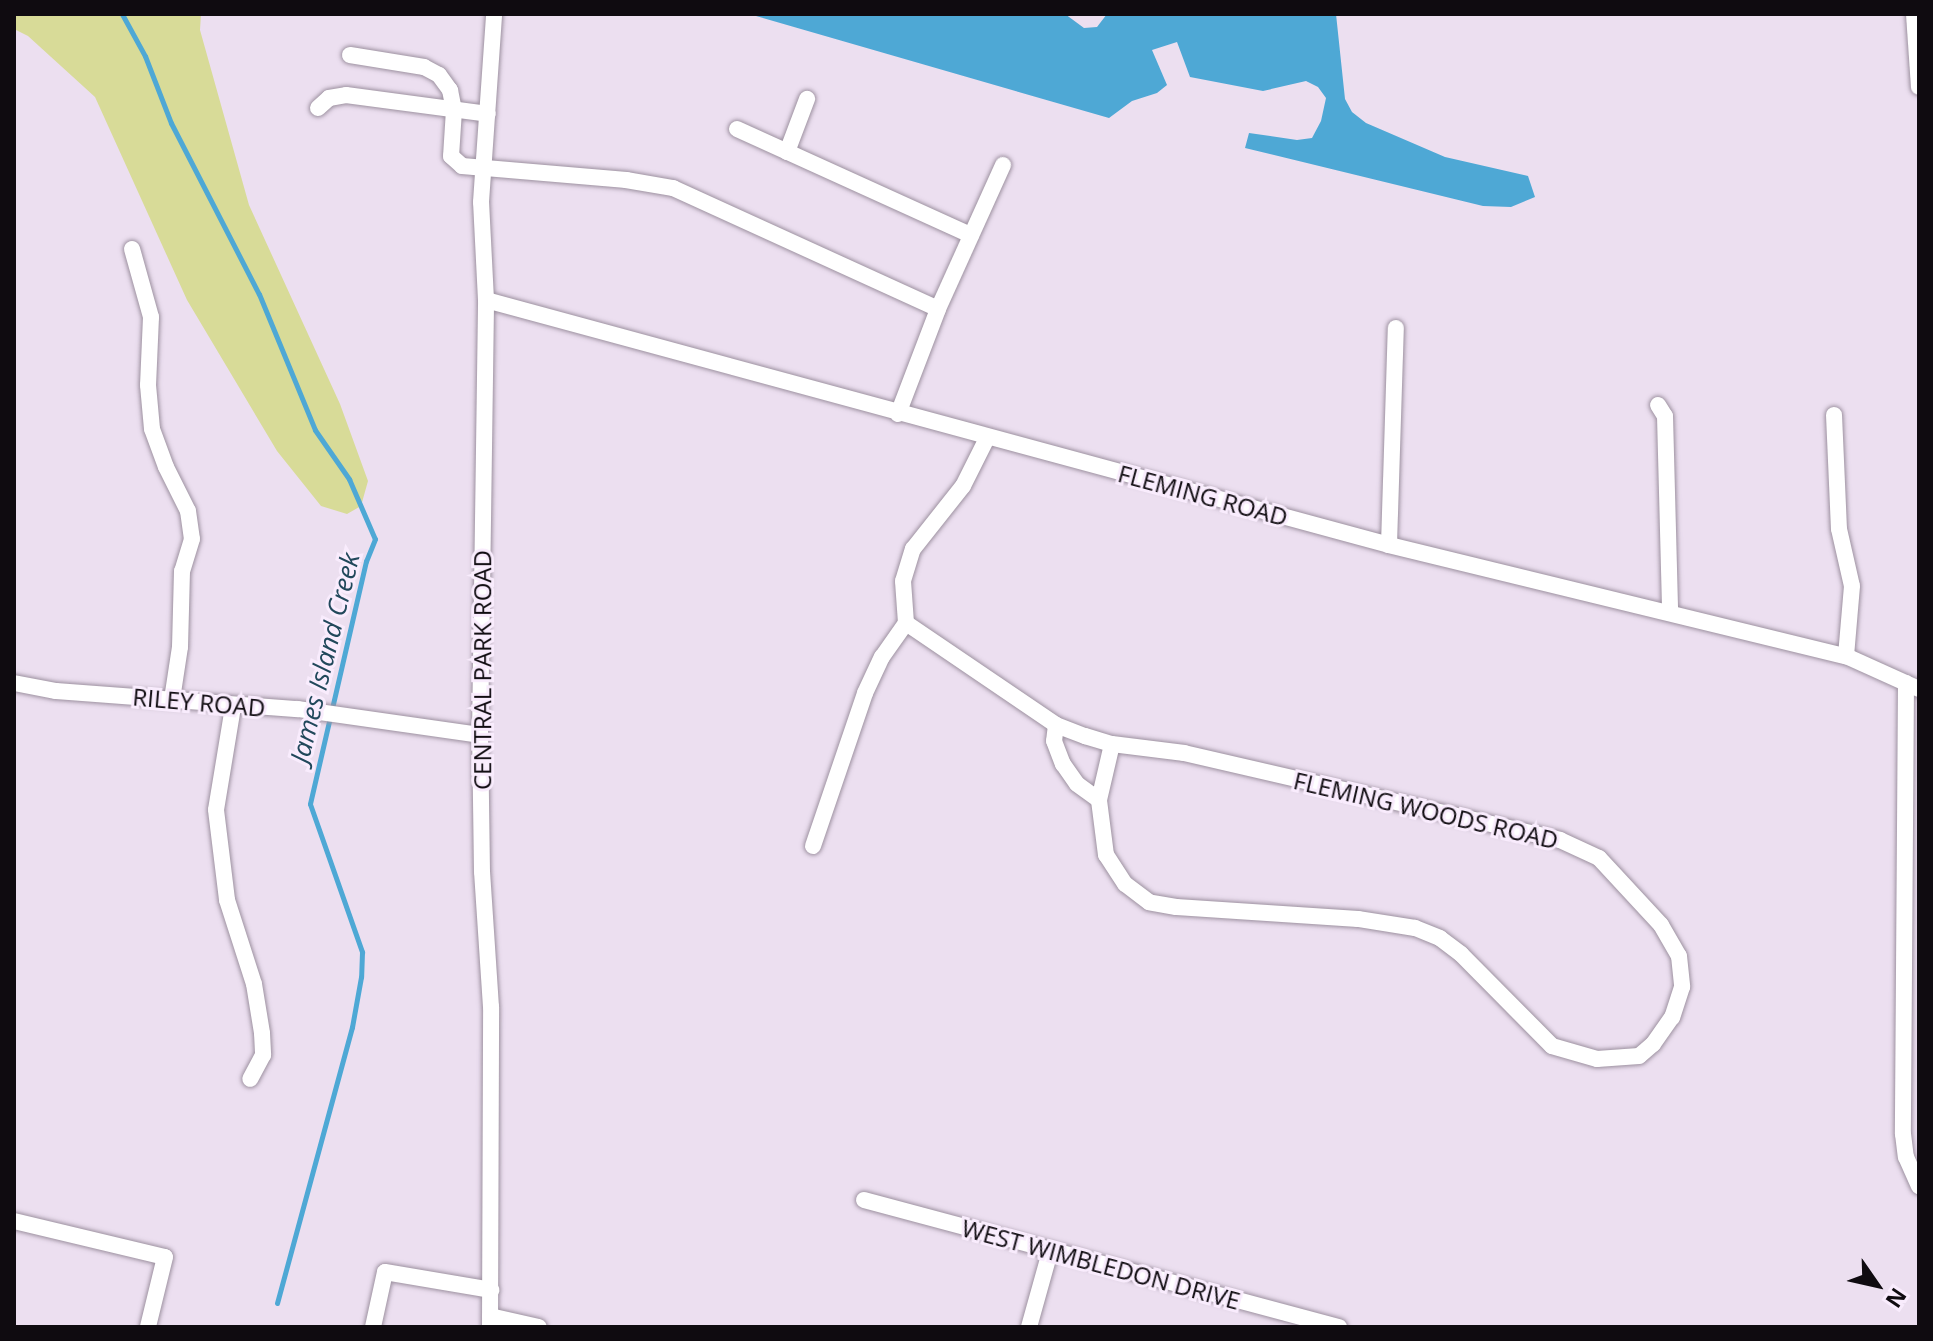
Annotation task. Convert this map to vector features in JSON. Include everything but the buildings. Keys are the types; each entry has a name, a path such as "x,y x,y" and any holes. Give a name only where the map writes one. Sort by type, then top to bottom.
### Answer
{"street":[{"name":"CENTRAL PARK ROAD","path":"490,1322 491,1007 482,872 480,735 486,300 483,167 494,14"},
{"path":"1914,14 1919,87"},
{"path":"350,55 431,71 450,90 454,110 451,156 462,166 626,180 673,188 938,309"},
{"path":"318,108 329,98 346,95 488,114"},
{"path":"787,152 807,99"},
{"path":"737,129 971,235"},
{"path":"898,414 938,309 1003,165"},
{"path":"132,249 151,317 148,385 152,429 166,467 188,511 192,539 182,571 180,647 172,699"},
{"name":"FLEMING ROAD","path":"486,300 1389,545 1846,656 1912,686"},
{"path":"1389,545 1396,328"},
{"path":"1658,405 1665,416 1670,613"},
{"path":"1834,415 1839,529 1852,586 1846,656"},
{"path":"813,846 865,693 882,657 906,623 903,581 913,549 963,486 987,438"},
{"name":"FLEMING WOODS ROAD","path":"906,623 1056,725 1112,744 1184,753 1545,836 1599,858 1661,925 1679,956 1682,987 1672,1017 1653,1044 1639,1056 1597,1059 1552,1046 1461,954 1440,938 1415,928 1358,919 1176,907 1149,902 1125,884 1106,855 1099,800 1112,744"},
{"name":"RILEY ROAD","path":"14,683 56,691 172,699 233,707 298,709 480,735"},
{"path":"1912,686 1911,1114 1906,1157 1919,1186"},
{"path":"233,707 216,810 227,900 254,984 262,1033 263,1055 250,1079"},
{"path":"1056,725 1054,741 1063,764 1077,784 1099,800"},
{"name":"WEST WIMBLEDON DRIVE","path":"864,1200 1339,1327"},
{"path":"14,1221 165,1257 150,1327"},
{"path":"1029,1327 1050,1252"},
{"path":"373,1327 385,1272 491,1290"},
{"path":"490,1322 539,1327"}],"green space":[{"path":"14,14 201,14 200,30 249,205 340,404 368,481 361,506 347,514 321,506 277,451 187,300 95,97 28,36 14,29"}],"water":[{"path":"749,14 1065,14 1084,28 1097,27 1107,14 1336,14 1345,99 1352,112 1366,123 1445,157 1528,176 1535,197 1511,207 1483,206 1245,148 1249,133 1297,140 1312,138 1321,121 1326,98 1318,87 1306,81 1263,91 1190,77 1177,42 1152,50 1167,85 1157,93 1132,101 1109,118"}],"waterway":[{"name":"James Island Creek","path":"122,14 145,56 171,123 259,294 315,430 349,479 375,539 366,561 310,804 362,952 361,977 352,1027 277,1303"}]}
